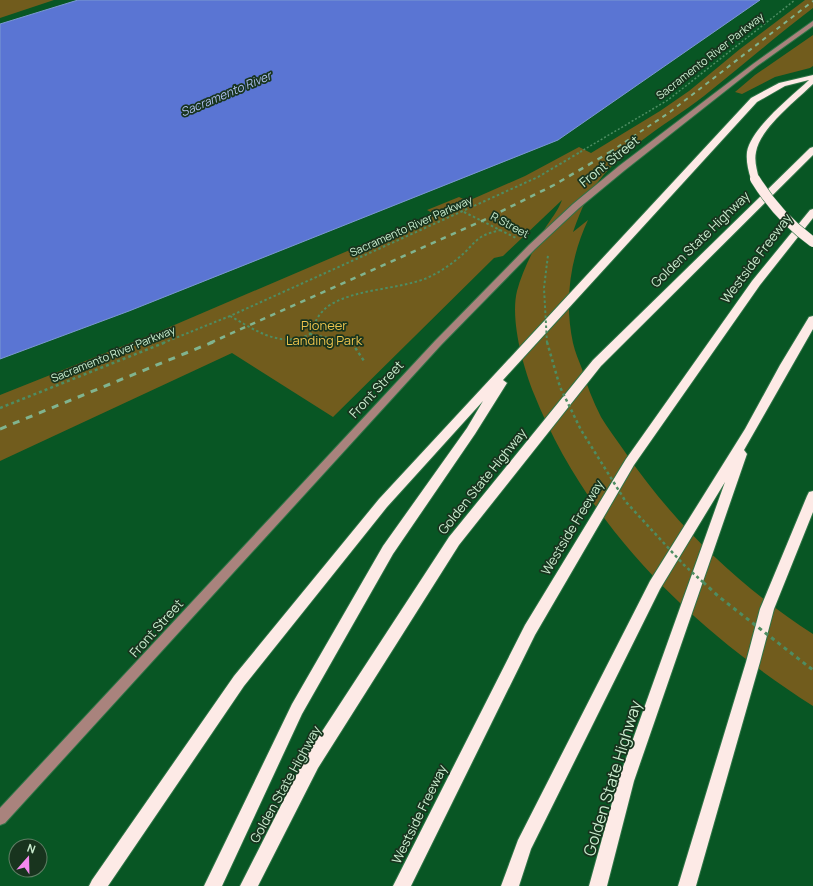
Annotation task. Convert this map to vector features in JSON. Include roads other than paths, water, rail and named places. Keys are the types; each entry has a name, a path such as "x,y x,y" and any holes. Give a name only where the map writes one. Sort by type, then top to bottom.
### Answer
{"highway":[{"path":"98,886 239,681 383,503 754,100 766,91 778,85 794,80 813,78"},
{"path":"813,78 761,133 753,146 751,162 755,179 773,209 790,226 813,242"},
{"name":"Golden State Highway","path":"249,886 312,762 454,541 597,363 813,150"},
{"name":"Westside Freeway","path":"402,886 530,630 630,462 756,283 813,212"},
{"path":"510,886 524,846 655,585 749,432 776,381 813,320"},
{"path":"213,886 297,709 380,564 471,430 519,354"},
{"name":"Golden State Highway","path":"598,886 626,781 749,432"},
{"path":"687,886 754,662 767,609 813,496"}],"street":[{"name":"Front Street","path":"0,818 353,434 532,246 576,206 622,168 761,60 813,23"}],"water":[{"name":"Sacramento River","path":"78,0 760,0 558,140 129,311 0,359 0,24"}],"railway":[{"path":"610,152 670,112 813,1"},
{"path":"210,343 486,219 554,185 612,151"},
{"path":"0,429 213,342"}],"park label":[{"name":"Pioneer Landing Park","path":"324,332"}]}
